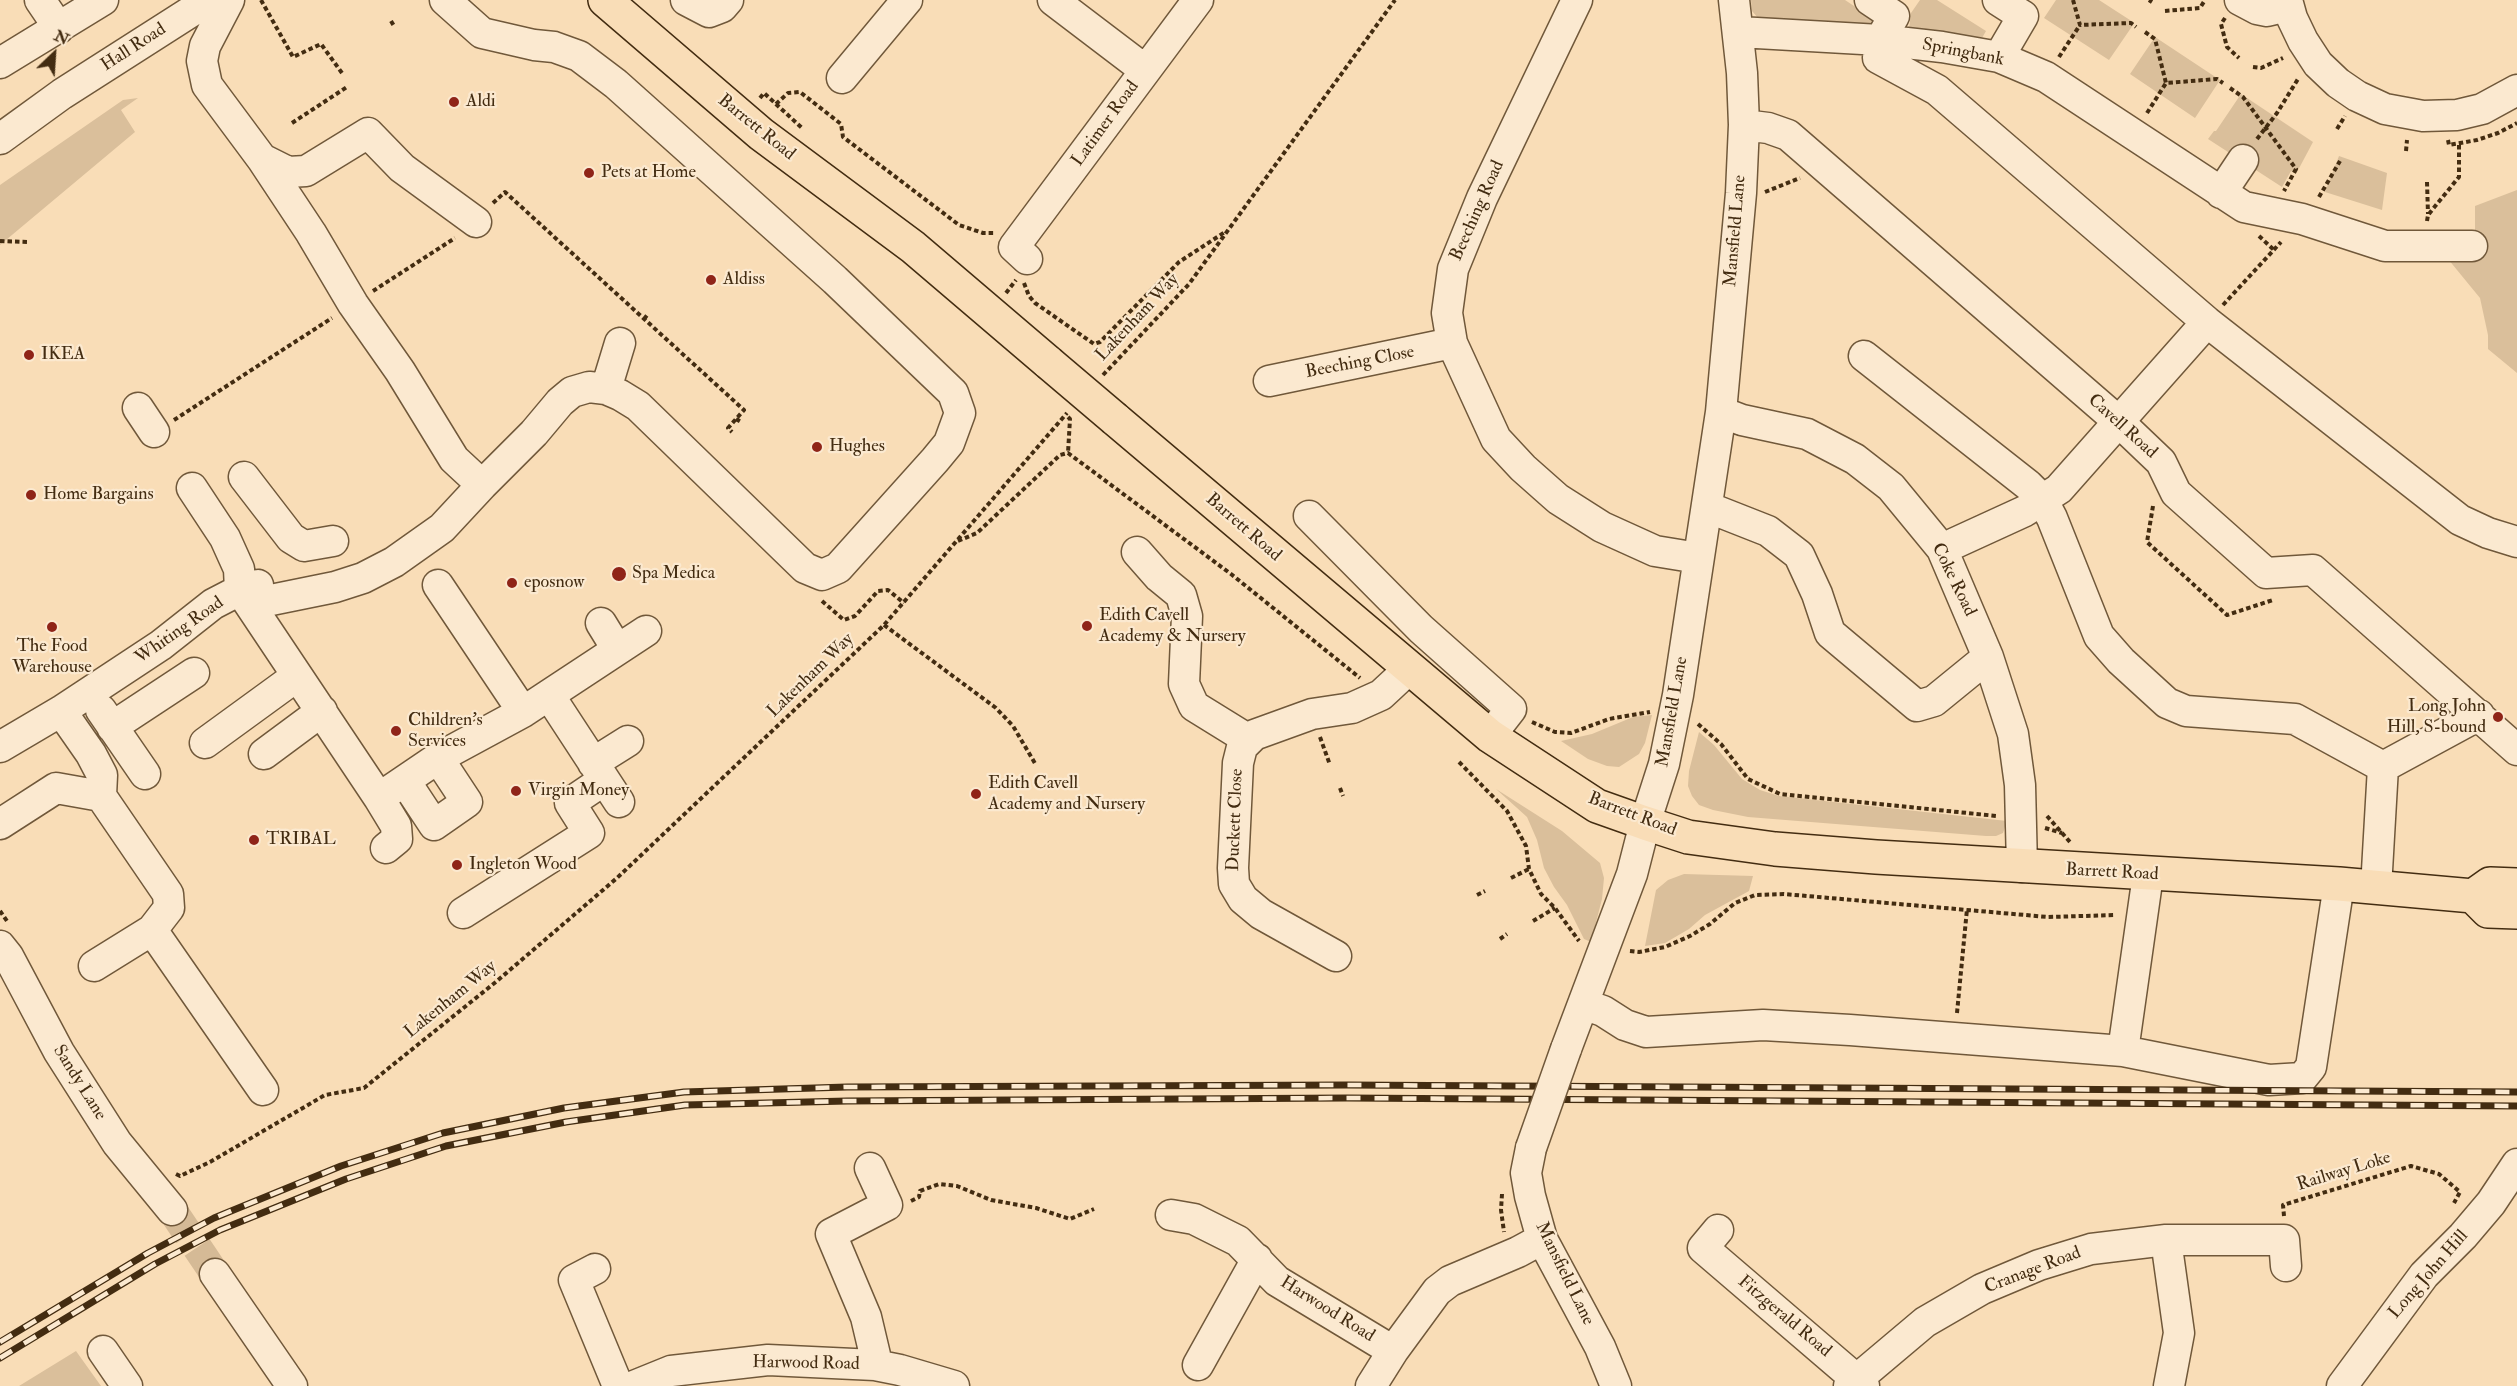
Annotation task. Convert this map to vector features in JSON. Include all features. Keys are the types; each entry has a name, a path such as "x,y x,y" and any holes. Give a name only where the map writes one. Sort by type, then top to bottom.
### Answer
{"highway":[{"name":"Barrett Road","path":"605,0 761,134 913,248"},
{"name":"Barrett Road","path":"636,0 770,113 913,248 1409,669 1490,736 1597,806 1688,837 1775,849 2148,875 2339,884 2473,896 2490,884 2517,885"},
{"name":"Barrett Road","path":"2473,896 2488,911 2517,912"}],"street":[{"path":"40,0 59,28"},
{"path":"0,63 103,0"},
{"name":"Hall Road","path":"0,139 62,94 209,0"},
{"path":"229,0 205,46 202,61 207,86 262,159 329,284 353,304 400,371 454,459 482,485"},
{"path":"192,488 225,538 239,569 240,591 271,600 335,587 363,578 394,561 442,528 572,392 589,387 606,389 638,406 805,568 822,575 838,568 949,442 960,414 953,393 835,280 616,84 579,56 554,46 534,45 482,33 445,0"},
{"path":"686,0 709,12 722,7 728,0"},
{"path":"843,78 907,0"},
{"path":"1053,0 1145,70"},
{"name":"Latimer Road","path":"1013,246 1198,0"},
{"name":"Beeching Road","path":"1577,0 1468,228 1453,269 1447,313 1452,343 1496,439 1523,468 1558,499 1602,527 1655,551 1698,558"},
{"name":"Mansfield Lane","path":"1616,1386 1600,1347 1542,1239 1526,1173 1531,1148 1583,1004 1592,944 1632,874 1645,823 1663,771 1664,714 1698,558 1721,412 1741,193 1744,125 1739,32 1734,0"},
{"path":"1870,0 1894,16 1890,41 1878,58 1937,90 2207,322 2460,520 2488,533 2517,542"},
{"path":"1998,0 2023,16 1999,57"},
{"path":"2235,5 2267,11 2287,3 2303,41 2318,64 2338,83 2357,96 2385,109 2423,116 2457,115 2482,108 2517,90"},
{"name":"Springbank","path":"1739,32 1890,41 1999,57 2046,77 2244,207 2302,219 2385,246 2472,246"},
{"name":"Cavell Road","path":"1744,125 1768,128 1788,135 2118,421 2161,462 2176,493 2266,573 2313,570 2517,750"},
{"path":"262,159 288,172 306,171 368,133 402,168 476,222"},
{"path":"2221,193 2248,152"},
{"path":"1942,549 2025,511 2059,489 2207,322"},
{"path":"606,389 621,343"},
{"name":"Beeching Close","path":"1269,381 1452,343"},
{"path":"1864,357 2028,485 2042,499 2052,518 2099,636 2121,661 2167,703 2186,711 2295,719 2383,767"},
{"path":"138,408 154,432"},
{"name":"Coke Road","path":"1721,412 1742,420 1807,434 1855,459 1891,487 1942,549 1988,657 2013,734 2020,785 2032,816 2022,867"},
{"path":"244,477 291,538 304,546 333,542"},
{"path":"1707,507 1768,531 1799,555 1817,594 1830,633 1917,706 1934,701 1988,657"},
{"path":"1309,516 1421,629 1511,709 1490,736"},
{"path":"1137,552 1159,577 1181,594 1188,616 1184,684 1194,706 1249,740 1267,730 1312,714 1352,708 1381,695 1409,669"},
{"path":"438,585 523,712"},
{"name":"Whiting Road","path":"0,747 61,711 161,645 213,604 240,591 380,798 396,826 392,843"},
{"path":"601,623 617,649"},
{"path":"380,798 438,758 523,712 646,631"},
{"path":"112,727 194,673"},
{"path":"205,743 297,676"},
{"path":"89,693 145,774"},
{"path":"549,695 605,782"},
{"path":"61,711 92,754 102,775 101,796 168,894 169,908 152,930 94,966"},
{"path":"264,754 322,711"},
{"path":"2383,767 2479,715"},
{"name":"Duckett Close","path":"1249,740 1242,747 1238,763 1234,884 1243,899 1261,914 1336,956"},
{"path":"463,913 589,833 570,803 605,782 628,741"},
{"path":"405,781 434,825 467,802 438,758"},
{"path":"2376,888 2383,767"},
{"path":"0,824 56,788 101,796"},
{"path":"2123,1051 2148,875"},
{"path":"1583,1004 1603,1011 1625,1025 1646,1032 1763,1026 1955,1038 2123,1051 2269,1080 2302,1078 2311,1067 2339,884"},
{"path":"152,930 263,1090"},
{"name":"Sandy Lane","path":"0,946 8,956 59,1052 117,1143 172,1210"},
{"name":"Long John Hill","path":"2343,1386 2424,1275 2484,1211 2517,1164"},
{"name":"Harwood Road","path":"870,1168 886,1206 831,1234 866,1317 875,1355 875,1365"},
{"name":"Harwood Road","path":"1171,1215 1194,1219 1238,1241 1277,1281 1393,1350"},
{"name":"Harwood Road","path":"1371,1386 1393,1350 1437,1291 1450,1281 1518,1252 1542,1239"},
{"path":"2166,1240 2179,1333 2169,1386"},
{"name":"Cranage Road","path":"1856,1384 1925,1322 1982,1289 2039,1265 2091,1249 2166,1240 2284,1241"},
{"name":"Fitzgerald Road","path":"1703,1247 1846,1370 1856,1384"},
{"path":"1198,1365 1257,1259"},
{"path":"595,1269 574,1280 618,1386"},
{"path":"215,1274 292,1386"},
{"path":"103,1351 127,1386"},
{"name":"Harwood Road","path":"634,1386 671,1371 768,1360 875,1365 954,1386"}],"path":[{"path":"261,0 293,57 321,44 342,74"},
{"name":"Lakenham Way","path":"1098,380 1189,284 1395,0"},
{"path":"2064,50 2080,25 2073,0"},
{"path":"2165,11 2200,8 2205,0"},
{"path":"2235,5 2221,24 2227,47 2239,58"},
{"path":"390,21 394,26"},
{"path":"2080,25 2131,23 2136,27"},
{"path":"2145,32 2155,39 2166,83 2151,107"},
{"path":"2253,67 2261,68 2277,61"},
{"path":"2248,152 2277,113 2299,77"},
{"path":"2166,83 2217,79 2223,83"},
{"path":"292,123 347,87"},
{"path":"2230,88 2243,97 2296,169 2287,185"},
{"path":"764,93 776,104 788,93 800,92 841,124 843,137 959,225 1013,246 1029,296 1094,344 1100,342 1179,262 1229,230"},
{"path":"2428,215 2459,177 2459,144"},
{"path":"2323,191 2340,161"},
{"path":"1741,193 1761,193 1826,168"},
{"path":"2427,182 2427,246"},
{"path":"154,432 466,231 505,192 744,410 728,428 732,432"},
{"path":"0,241 27,242"},
{"path":"2244,282 2280,244"},
{"path":"644,319 648,314"},
{"name":"Lakenham Way","path":"170,1171 180,1176 210,1162 325,1095 364,1088 497,981 617,878 884,625 1073,406"},
{"path":"1065,415 1070,419 1068,453"},
{"path":"736,419 741,422"},
{"path":"2166,473 2157,484 2147,542 2227,615 2281,597"},
{"path":"822,575 816,595 844,620 855,616 878,591 888,590 904,603"},
{"path":"884,625 996,708 1013,726 1036,765"},
{"path":"1511,709 1555,732 1571,733 1609,719 1644,712"},
{"path":"1664,714 1696,721 1721,744 1748,779 1780,794 2010,817 2032,816 2062,833 2073,845"},
{"path":"1459,762 1507,811 1526,846 1529,869 1541,894 1592,944 1639,952 1665,947 1700,930 1735,903 1755,895 1784,894 2048,917 2144,914"},
{"path":"1340,788 1343,796"},
{"path":"2032,816 2062,833"},
{"path":"1511,878 1529,869"},
{"path":"1477,895 1485,891"},
{"path":"1533,921 1555,908"},
{"path":"1955,1038 1967,909"},
{"path":"1500,939 1508,934"},
{"name":"Railway Loke","path":"2284,1241 2283,1205 2411,1166 2439,1174 2460,1192 2450,1211"},
{"path":"909,1191 920,1191 939,1184 957,1186 991,1200 1036,1208 1070,1219 1094,1209"},
{"path":"919,1197 920,1191"}],"shaded area":[{"path":"1751,0 1845,0 1872,18 1872,22 1869,29 1772,21 1758,18 1752,11"},
{"path":"1920,0 1937,0 1986,31 1982,38 1909,29 1911,13"},
{"path":"2056,0 2099,0 2133,22 2133,25 2109,60 2044,18"},
{"path":"2155,37 2220,80 2195,118 2130,74"},
{"path":"2241,94 2313,142 2296,174 2291,171 2282,187 2208,139"},
{"path":"138,98 121,110 135,132 0,245 0,185 123,100"},
{"path":"2339,156 2387,173 2382,210 2325,192"},
{"path":"2517,190 2517,373 2488,349 2488,335 2480,298 2448,259 2475,246 2475,206"},
{"path":"1652,715 1645,743 1639,754 1619,767 1607,766 1588,759 1561,741 1592,734 1633,717"},
{"path":"1699,732 1714,745 1742,779 1760,790 1779,796 2007,821 2003,833 1986,836 1748,817 1713,810 1699,805 1688,786 1689,771"},
{"path":"1496,789 1562,831 1600,863 1604,878 1602,899 1591,942 1584,939 1567,905 1544,868 1537,840 1527,817"},
{"path":"1684,874 1753,876 1749,891 1705,915 1689,929 1665,943 1645,946 1656,890 1668,880"},
{"path":"76,1351 101,1386 19,1386"}],"tunnel":[{"path":"172,1210 215,1274"}],"railway":[{"path":"0,1342 148,1253 214,1218 341,1166 443,1133 564,1108 684,1092 847,1087 1347,1085 2517,1092"},
{"path":"0,1358 155,1264 220,1230 346,1179 446,1146 566,1122 685,1105 847,1101 1347,1098 2517,1106"}],"place":[{"name":"Aldi","path":"454,102"},
{"name":"Pets at Home","path":"589,173"},
{"name":"Aldiss","path":"711,280"},
{"name":"IKEA","path":"29,355"},
{"name":"Hughes","path":"817,447"},
{"name":"Home Bargains","path":"31,495"},
{"name":"Spa Medica","path":"619,574"},
{"name":"eposnow","path":"512,583"},
{"name":"Edith Cavell Academy & Nursery","path":"1087,626"},
{"name":"The Food Warehouse","path":"52,627"},
{"name":"Long John Hill, S-bound","path":"2498,717"},
{"name":"Children's Services","path":"396,731"},
{"name":"Virgin Money","path":"516,791"},
{"name":"Edith Cavell Academy and Nursery","path":"976,794"},
{"name":"TRIBAL","path":"254,840"},
{"name":"Ingleton Wood","path":"457,865"}]}
